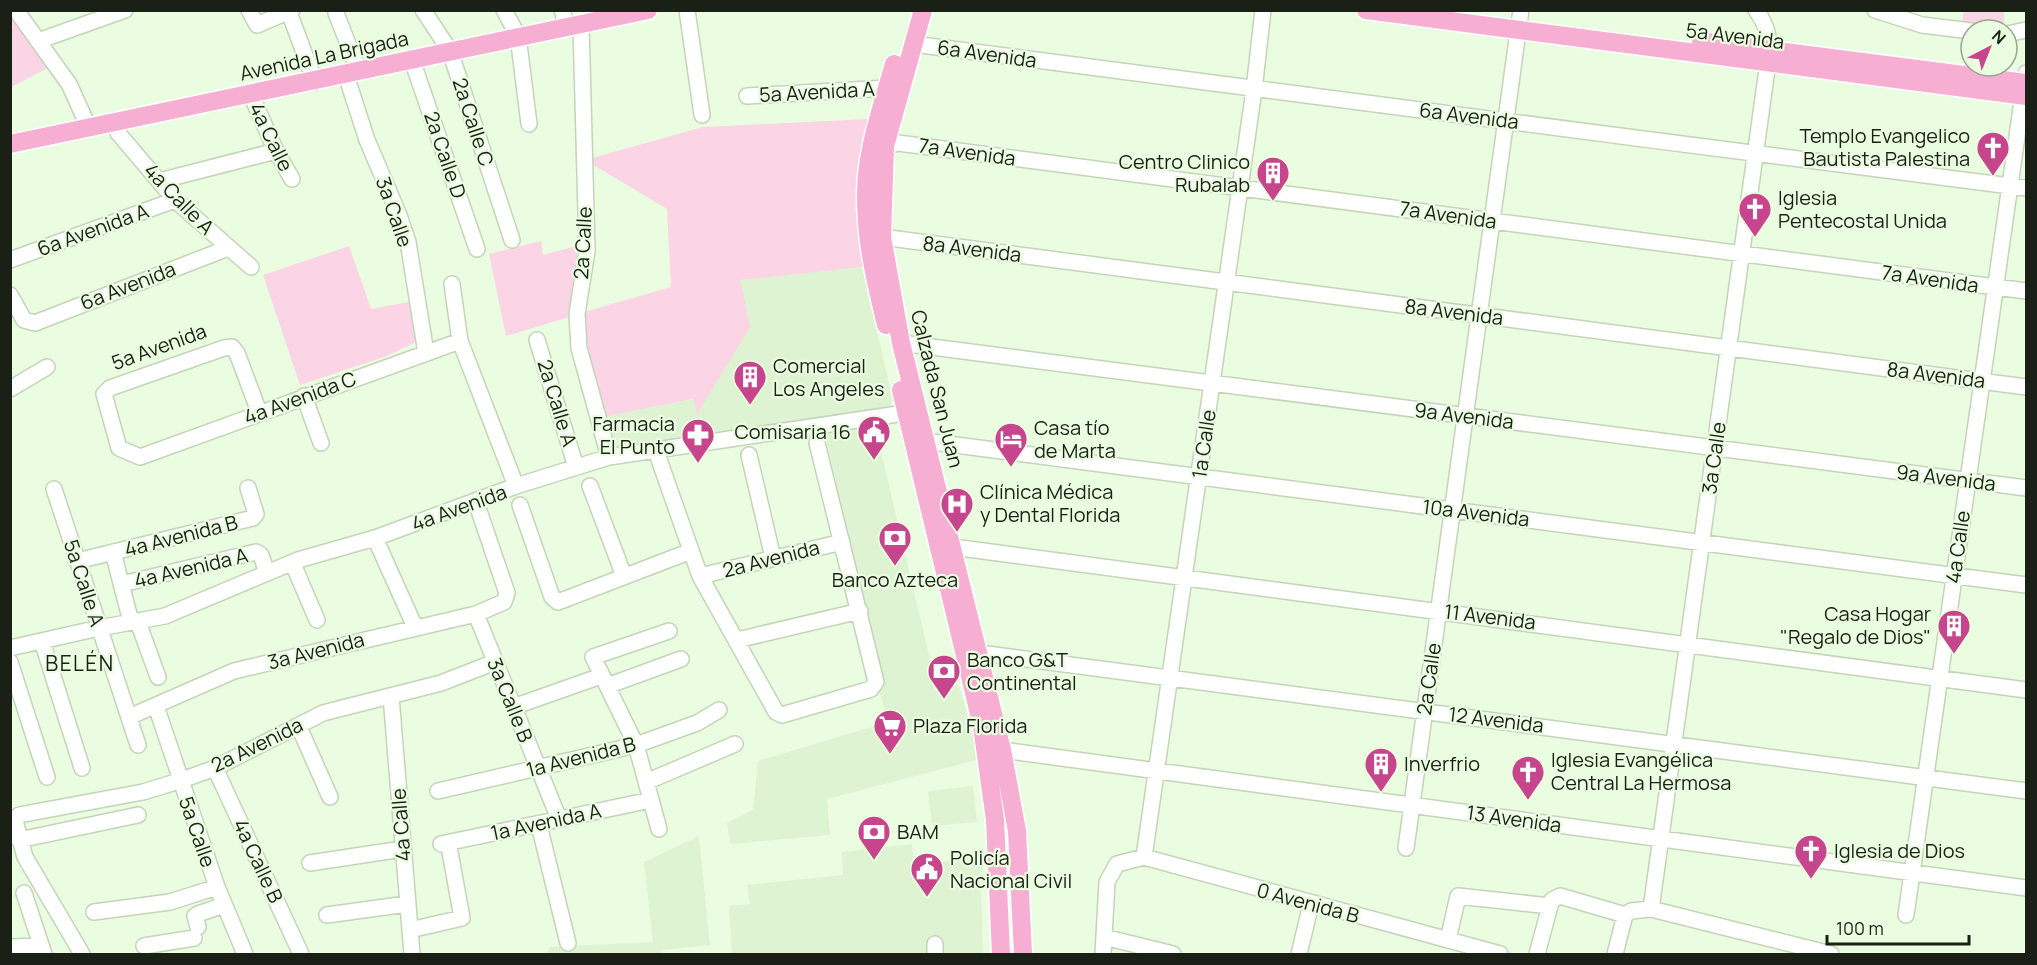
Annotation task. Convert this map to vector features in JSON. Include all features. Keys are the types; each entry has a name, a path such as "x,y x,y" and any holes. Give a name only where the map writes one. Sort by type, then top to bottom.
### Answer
{"main road":[{"name":"Avenida La Brigada","path":"10,144 353,74 518,36 570,20 648,10"},
{"name":"Calzada San Juan","path":"910,10 887,88 878,148 882,237 912,412"},
{"name":"Calzada San Juan","path":"922,10 878,148 866,197 870,259 912,412 972,655 1002,750 1017,831 1023,954"},
{"name":"5a Avenida","path":"1366,10 1519,20"},
{"name":"5a Avenida","path":"1455,10 1769,56 2025,86"},
{"name":"Calzada San Juan","path":"919,444 932,467 953,547 972,655 997,838 1001,954"},
{"path":"988,777 999,783 1005,797 1007,819 1017,831"}],"street":[{"path":"16,10 69,84 89,128"},
{"path":"38,41 125,10"},
{"path":"249,10 257,25 290,11 315,82"},
{"name":"2a Calle C","path":"423,10 450,51 512,240"},
{"path":"504,10 518,36 529,124"},
{"path":"687,10 702,115"},
{"name":"1a Calle","path":"1144,857 1254,90 1262,31 1260,23 1264,10"},
{"name":"3a Calle","path":"1651,909 1769,56 1770,38 1766,24 1756,10"},
{"path":"1875,10 1922,25 1959,30"},
{"path":"1900,10 1953,30"},
{"name":"3a Calle","path":"336,13 353,74 367,140 408,242 426,353"},
{"name":"2a Calle","path":"570,20 587,251 577,314 579,348 609,457"},
{"name":"2a Calle","path":"1406,848 1519,20"},
{"name":"6a Avenida","path":"913,44 1254,90 1505,120 2026,188"},
{"name":"2a Calle D","path":"412,60 477,249"},
{"name":"4a Calle","path":"1906,915 2025,86"},
{"name":"5a Avenida A","path":"747,96 887,88"},
{"name":"4a Calle","path":"251,95 276,151 292,179"},
{"name":"4a Calle A","path":"115,123 118,133 175,200 251,267"},
{"name":"7a Avenida","path":"878,148 898,142 2026,291"},
{"path":"159,181 276,151"},
{"name":"6a Avenida A","path":"10,260 175,200"},
{"name":"8a Avenida","path":"882,237 2026,387"},
{"name":"6a Avenida","path":"12,301 27,323 35,323 228,248"},
{"path":"452,284 460,341 516,486"},
{"name":"2a Calle A","path":"537,340 576,467"},
{"name":"4a Avenida C","path":"140,457 460,341"},
{"name":"9a Avenida","path":"901,343 2026,488"},
{"name":"5a Avenida","path":"140,457 120,448 104,403 104,394 110,388 232,347 237,353 259,412"},
{"path":"10,389 47,367"},
{"path":"304,396 321,442"},
{"name":"4a Avenida","path":"10,648 165,616 267,573 375,538 516,486 609,457 912,412"},
{"path":"656,450 700,576 778,714 875,686 876,682 817,443"},
{"name":"10a Avenida","path":"919,444 1199,477 2026,585"},
{"path":"749,455 773,558"},
{"path":"590,486 624,576"},
{"name":"4a Avenida B","path":"77,561 256,517 248,488"},
{"name":"5a Calle A","path":"54,489 138,745"},
{"name":"3a Avenida","path":"129,717 234,671 476,614 507,598 476,502"},
{"path":"520,506 555,600 558,602 691,551"},
{"path":"375,538 415,627"},
{"name":"2a Avenida","path":"700,576 842,542"},
{"name":"11 Avenida","path":"953,547 2026,690"},
{"path":"113,552 134,622 158,677"},
{"name":"4a Avenida A","path":"122,584 259,553 267,573"},
{"path":"293,564 317,620"},
{"path":"737,640 860,611"},
{"name":"3a Calle B","path":"476,614 559,819"},
{"path":"659,829 636,745 593,657 669,631"},
{"path":"42,641 82,768"},
{"name":"12 Avenida","path":"972,655 1171,677 2026,791"},
{"path":"513,707 681,659"},
{"path":"10,662 47,777"},
{"name":"2a Avenida","path":"19,840 16,818 143,792 179,781 215,768 338,707 441,683 495,662"},
{"name":"4a Calle","path":"391,696 412,954"},
{"name":"5a Calle","path":"156,706 179,781 217,887 245,954"},
{"name":"1a Avenida B","path":"438,791 636,745 697,723 719,710"},
{"path":"299,727 330,797"},
{"path":"646,782 735,744"},
{"name":"13 Avenida","path":"1002,750 2026,888"},
{"name":"4a Calle B","path":"215,768 301,954"},
{"name":"1a Avenida A","path":"410,930 462,918 446,848 559,819 651,800"},
{"path":"82,954 39,884 19,840 138,815"},
{"path":"538,825 568,942"},
{"path":"310,863 402,849"},
{"path":"1103,954 1107,882 1117,864 1144,857"},
{"name":"0 Avenida B","path":"1144,857 1500,954"},
{"path":"94,912 170,902 217,887"},
{"path":"10,947 42,950 24,893"},
{"path":"1448,940 1458,896 1550,906"},
{"path":"1537,954 1552,900 1560,896 1625,915"},
{"path":"327,915 407,904"},
{"path":"1299,954 1311,904"},
{"path":"144,946 171,949 196,932 195,916 224,905"},
{"path":"1615,954 1625,915 1631,911 1651,909 1831,954"},
{"path":"1104,938 1173,954"}],"shaded area":[{"path":"1964,11 2004,11 2004,18 1963,18"},
{"path":"10,12 48,68 11,87 10,87"},
{"path":"868,119 862,267 740,280 750,327 697,414 693,399 598,418 576,315 506,336 489,254 541,241 543,255 587,243 577,314 671,287 667,209 585,160 703,127"},
{"path":"349,246 371,309 414,301 420,340 387,356 300,385 263,275"},
{"path":"862,267 893,400 890,408 605,455 598,418 694,399 696,413 739,280"},
{"path":"875,426 937,689 959,685 980,759 827,799 830,835 730,844 727,823 753,810 758,761 888,722 879,689 884,688 825,435"},
{"path":"973,786 977,822 932,826 928,791"},
{"path":"699,836 710,945 661,950 661,954 547,954 549,947 653,942 644,862"},
{"path":"912,844 914,865 980,857 983,954 732,954 729,906 750,904 747,885 843,875 842,852"}],"place":[{"name":"Templo Evangelico Bautista Palestina","path":"1993,177"},
{"name":"Centro Clinico Rubalab","path":"1273,202"},
{"name":"Iglesia Pentecostal Unida","path":"1755,238"},
{"name":"Comercial Los Angeles","path":"750,406"},
{"name":"Comisaria 16","path":"874,461"},
{"name":"Farmacia El Punto","path":"698,464"},
{"name":"Casa tío de Marta","path":"1011,468"},
{"name":"Clínica Médica y Dental Florida","path":"957,533"},
{"name":"Banco Azteca","path":"895,567"},
{"name":"Casa Hogar \"Regalo de Dios\"","path":"1954,655"},
{"name":"Banco G&T Continental","path":"944,700"},
{"name":"Plaza Florida","path":"890,755"},
{"name":"Inverfrio","path":"1381,793"},
{"name":"Iglesia Evangélica Central La Hermosa","path":"1528,801"},
{"name":"BAM","path":"874,861"},
{"name":"Iglesia de Dios","path":"1811,880"},
{"name":"Policía Nacional Civil","path":"927,898"}],"district":[{"name":"BELÉN","path":"80,664"}]}
